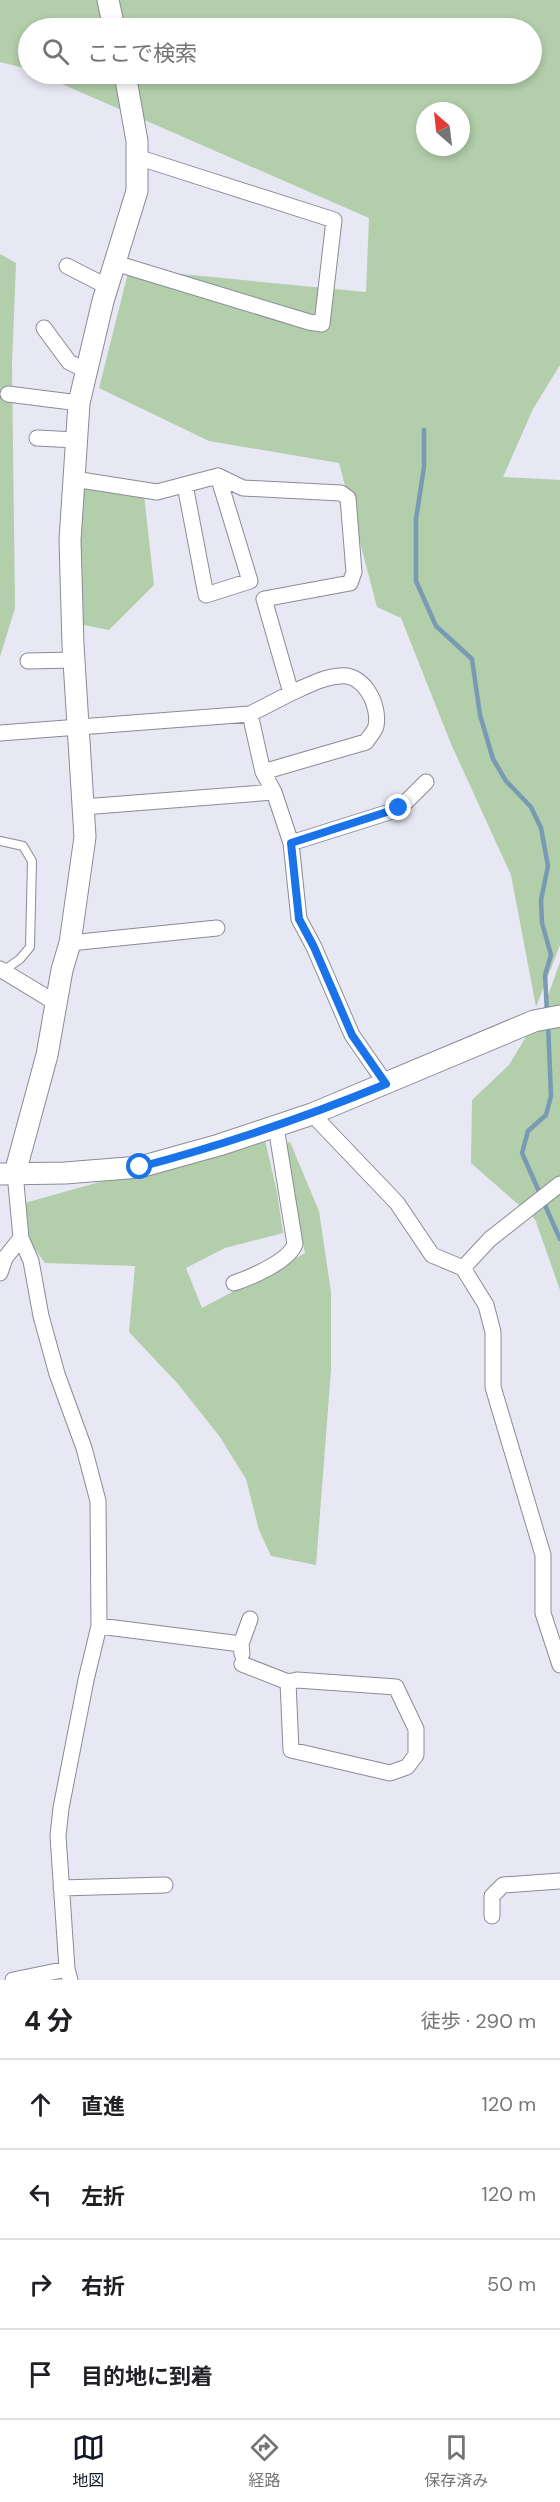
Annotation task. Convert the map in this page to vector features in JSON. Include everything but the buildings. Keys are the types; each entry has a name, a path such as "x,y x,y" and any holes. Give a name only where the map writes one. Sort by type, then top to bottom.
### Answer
{"street":[{"path":"108,0 112,18"},
{"path":"13,1980 68,1975 58,1836 60,1808 99,1626 98,1501 84,1448 57,1374 41,1316 31,1261 21,1238 8,1174 47,1055 62,970 70,943 85,837 74,660 70,540 79,403 115,262 137,190 137,141 127,84"},
{"path":"115,262 309,322 322,324 334,220 137,157"},
{"path":"68,266 108,288"},
{"path":"44,328 69,362 87,371"},
{"path":"8,394 79,403"},
{"path":"36,438 76,440"},
{"path":"74,479 157,492 218,476 243,488 341,493 348,498 354,572 350,583 264,599"},
{"path":"218,476 250,581 264,599 291,693"},
{"path":"185,485 206,595 250,581"},
{"path":"28,661 74,660"},
{"path":"0,732 250,714 319,681 342,675 353,678 369,690 375,709 376,727 366,742 263,772"},
{"path":"250,714 263,772 274,792 291,843 299,919 314,947 352,1035 386,1084"},
{"path":"291,843 399,808 426,782"},
{"path":"83,807 274,792"},
{"path":"70,943 217,928"},
{"path":"1,970 56,1003"},
{"path":"8,1174 65,1173 140,1167 219,1145 312,1114 534,1021 560,1016"},
{"path":"312,1114 398,1203 432,1255 463,1268 486,1305 493,1332 493,1387 543,1555 543,1613 560,1665"},
{"path":"234,1283 252,1277 292,1252 296,1244 276,1127"},
{"path":"463,1268 490,1239 526,1213 556,1186"},
{"path":"0,1273 5,1258 21,1238"},
{"path":"250,1619 241,1644 240,1668 288,1682 297,1680 396,1687 416,1729 416,1755 407,1767 390,1773 291,1750 288,1682"},
{"path":"99,1626 241,1644"},
{"path":"492,1916 492,1896 503,1885 560,1881"},
{"path":"61,1888 165,1885"}],"lane":[{"path":"0,841 23,846 32,861 30,947 20,959 1,970"}],"green space":[{"path":"0,0 560,0 560,365 533,409 503,477 560,480 560,945 536,1007 511,875 451,744 401,618 377,607 339,463 209,441 99,388 129,269 366,292 369,218 62,84 542,84 542,18 18,18 18,66 0,62"},
{"path":"0,254 16,263 12,365 15,608 0,657"},
{"path":"77,484 144,495 154,585 109,630 79,624"},
{"path":"560,962 560,1290 535,1219 471,1163 472,1100 509,1065 544,1007"},
{"path":"264,1136 277,1192 283,1233 225,1248 186,1268 202,1308 305,1253 282,1145 290,1142 319,1211 331,1292 331,1370 316,1565 271,1556 259,1530 246,1479 220,1437 178,1384 129,1332 135,1266 45,1263 25,1235 21,1204"}],"waterway":[{"path":"424,430 424,467 416,519 416,581 436,626 472,659 480,715 493,759 506,781 531,807 541,828 548,866 541,900 542,923 551,955 545,975 547,1012"},
{"path":"548,1023 551,1096 546,1115 528,1131 522,1153 560,1239"}],"route":[{"path":"140,1167 219,1145 312,1114 386,1084 352,1035 314,947 299,919 291,843 399,808"}]}
